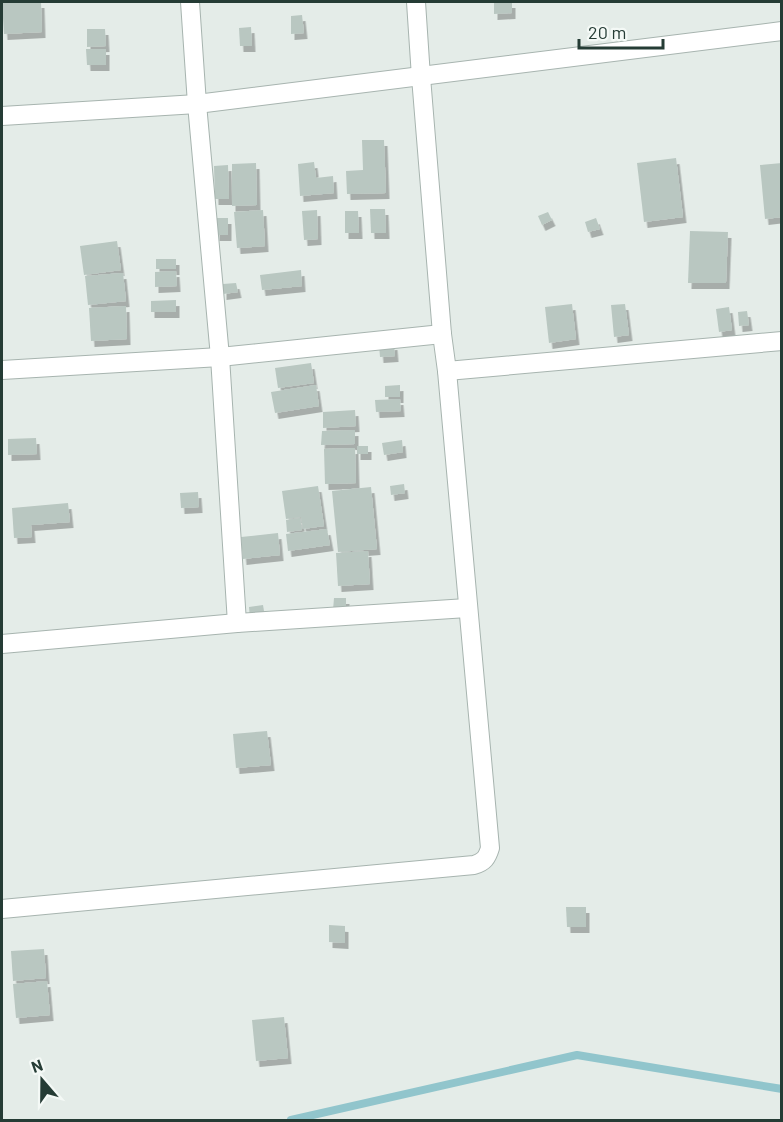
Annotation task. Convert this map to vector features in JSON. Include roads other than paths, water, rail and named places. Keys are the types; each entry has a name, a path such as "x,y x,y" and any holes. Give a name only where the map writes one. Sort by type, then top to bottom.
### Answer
{"street":[{"path":"190,2 196,104 220,357 237,623"},
{"path":"2,909 474,866 482,863 487,857 490,848 442,334 416,2"},
{"path":"2,116 196,104 782,31"},
{"path":"2,370 220,357 442,334"},
{"path":"447,371 782,340"},
{"path":"2,644 237,623 467,608"}],"waterway":[{"path":"291,1120 577,1055 782,1089"}]}
